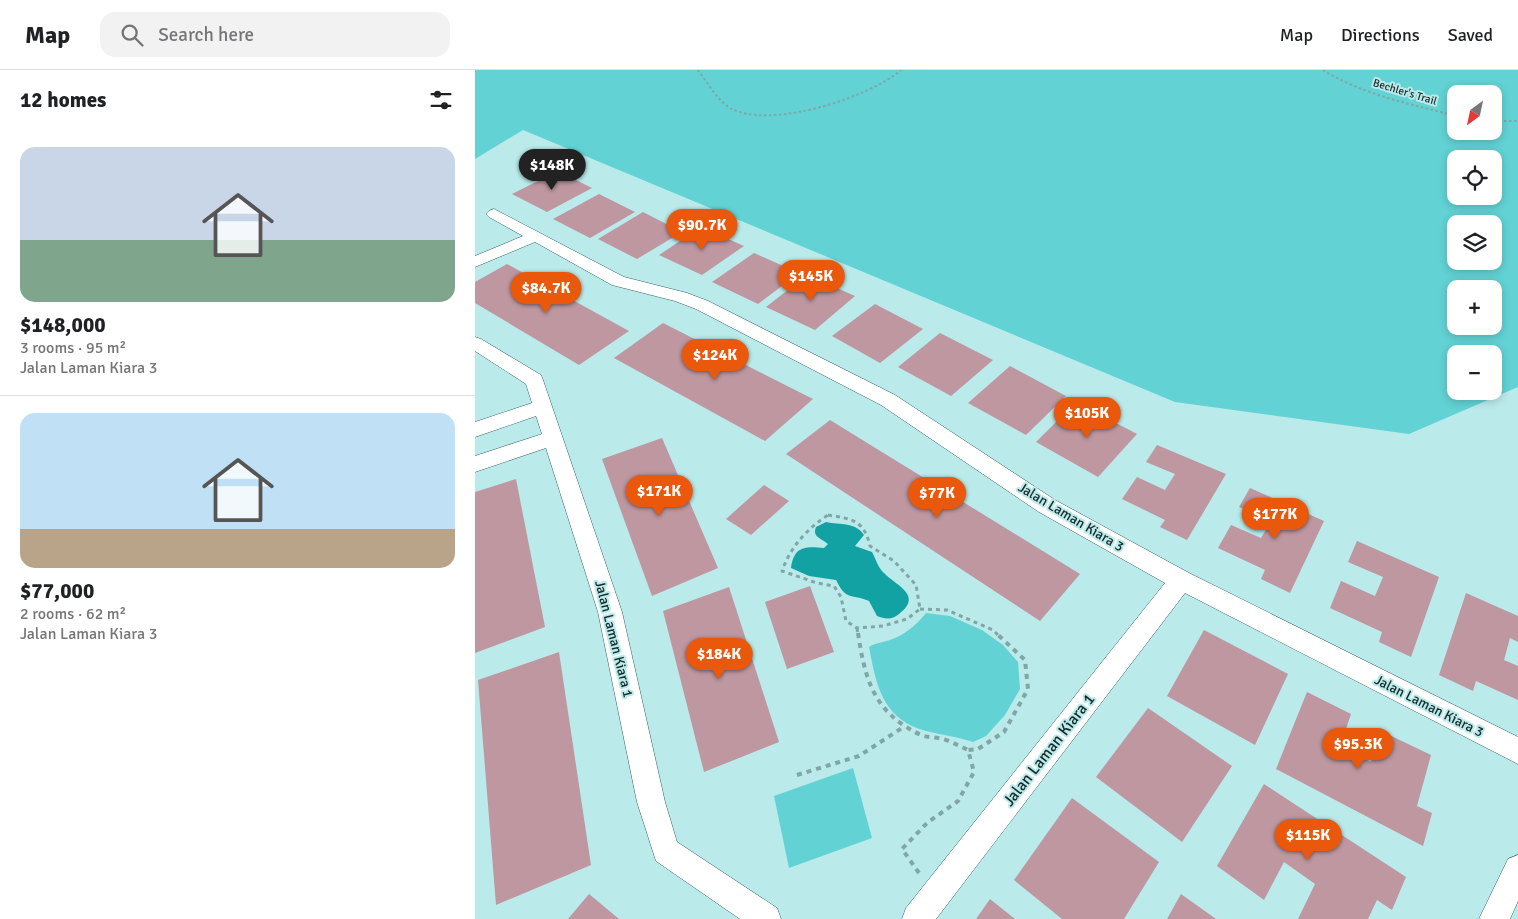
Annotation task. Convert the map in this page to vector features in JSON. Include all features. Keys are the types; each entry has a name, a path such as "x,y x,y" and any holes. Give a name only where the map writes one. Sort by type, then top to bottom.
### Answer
{"street":[{"name":"Jalan Laman Kiara 3","path":"494,214 618,281 681,297 702,305 888,400 1047,506 1181,580 1518,751"},
{"path":"475,262 536,236"},
{"name":"Jalan Laman Kiara 1","path":"475,343 534,380 541,407 610,612 651,802 666,852 766,919"},
{"path":"475,430 541,407"},
{"path":"475,464 553,438"},
{"name":"Jalan Laman Kiara 1","path":"917,919 1181,580"},
{"path":"1494,919 1518,870"}],"path":[{"path":"698,70 713,91 731,108 756,116 811,110 845,99 893,77 901,70"},
{"name":"Bechler's Trail","path":"1323,70 1336,78 1384,97 1447,114"},
{"path":"1503,121 1518,122"},
{"path":"828,516 855,520 868,532 870,546 894,561 916,586 920,609 912,618 888,626 857,628 846,621 841,597 834,586 817,584 782,571 786,557 812,525 828,516"},
{"path":"857,628 861,660 868,682 883,708 905,726 923,736 943,739 968,750 978,749 1005,732 1028,689 1025,660 993,630 947,610 920,609"},
{"path":"797,776 859,756 905,726"},
{"path":"935,896 902,849 927,823 959,801 974,772 968,750"}],"shaded area":[{"path":"475,70 1518,70 1518,387 1502,394 1502,345 1447,345 1447,400 1488,400 1409,434 1175,402 523,130 475,159"},
{"path":"826,522 852,526 861,531 864,535 855,546 872,552 882,571 900,586 908,596 909,601 906,607 899,614 888,618 877,616 869,601 850,596 843,591 836,580 809,576 791,568 795,555 801,549 811,547 824,548 828,544 815,533 816,527"},
{"path":"926,613 950,616 982,630 1003,645 1018,662 1020,689 1005,715 986,736 973,742 926,731 901,720 886,703 877,682 869,647 904,633"},
{"path":"853,768 872,838 789,868 774,796"}],"building":[{"path":"558,171 592,188 547,212 512,194"},
{"path":"599,194 635,212 590,238 553,219"},
{"path":"643,212 682,232 637,259 598,239"},
{"path":"701,227 744,246 702,275 659,255"},
{"path":"754,253 799,273 758,304 712,282"},
{"path":"507,264 629,331 579,365 475,303 475,282"},
{"path":"807,275 855,296 815,330 766,307"},
{"path":"875,304 923,329 880,363 832,336"},
{"path":"663,323 813,399 765,441 614,358"},
{"path":"940,333 993,360 951,396 898,367"},
{"path":"1010,366 1066,396 1026,435 968,403"},
{"path":"1076,402 1137,434 1098,477 1036,442"},
{"path":"830,420 1080,574 1040,621 786,454"},
{"path":"662,438 718,568 652,596 602,459"},
{"path":"1157,445 1226,474 1187,540 1160,527 1165,520 1122,499 1137,477 1165,490 1175,474 1146,462"},
{"path":"516,479 545,627 475,653 475,492"},
{"path":"764,485 789,501 751,535 726,519"},
{"path":"1250,488 1324,521 1290,593 1261,579 1265,570 1218,548 1231,525 1261,538 1271,521 1239,507"},
{"path":"1357,541 1439,577 1411,657 1379,642 1382,632 1330,608 1341,581 1375,596 1383,577 1348,562"},
{"path":"810,586 834,652 787,669 765,602"},
{"path":"729,587 779,742 704,772 663,611"},
{"path":"1466,593 1518,616 1518,642 1510,638 1504,660 1518,666 1518,700 1476,681 1473,691 1439,675"},
{"path":"1204,630 1288,674 1255,745 1167,696"},
{"path":"559,652 591,865 496,905 478,680"},
{"path":"1307,692 1351,714 1340,747 1371,762 1381,731 1431,755 1417,806 1432,813 1423,846 1276,769"},
{"path":"1148,708 1232,766 1182,842 1096,777"},
{"path":"1264,784 1406,877 1392,910 1377,900 1368,919 1298,919 1315,884 1284,862 1264,900 1217,866"},
{"path":"1072,798 1159,862 1124,919 1062,919 1014,880"},
{"path":"589,894 619,919 568,919"},
{"path":"1181,894 1216,919 1167,919"},
{"path":"990,899 1015,919 976,919"}]}
